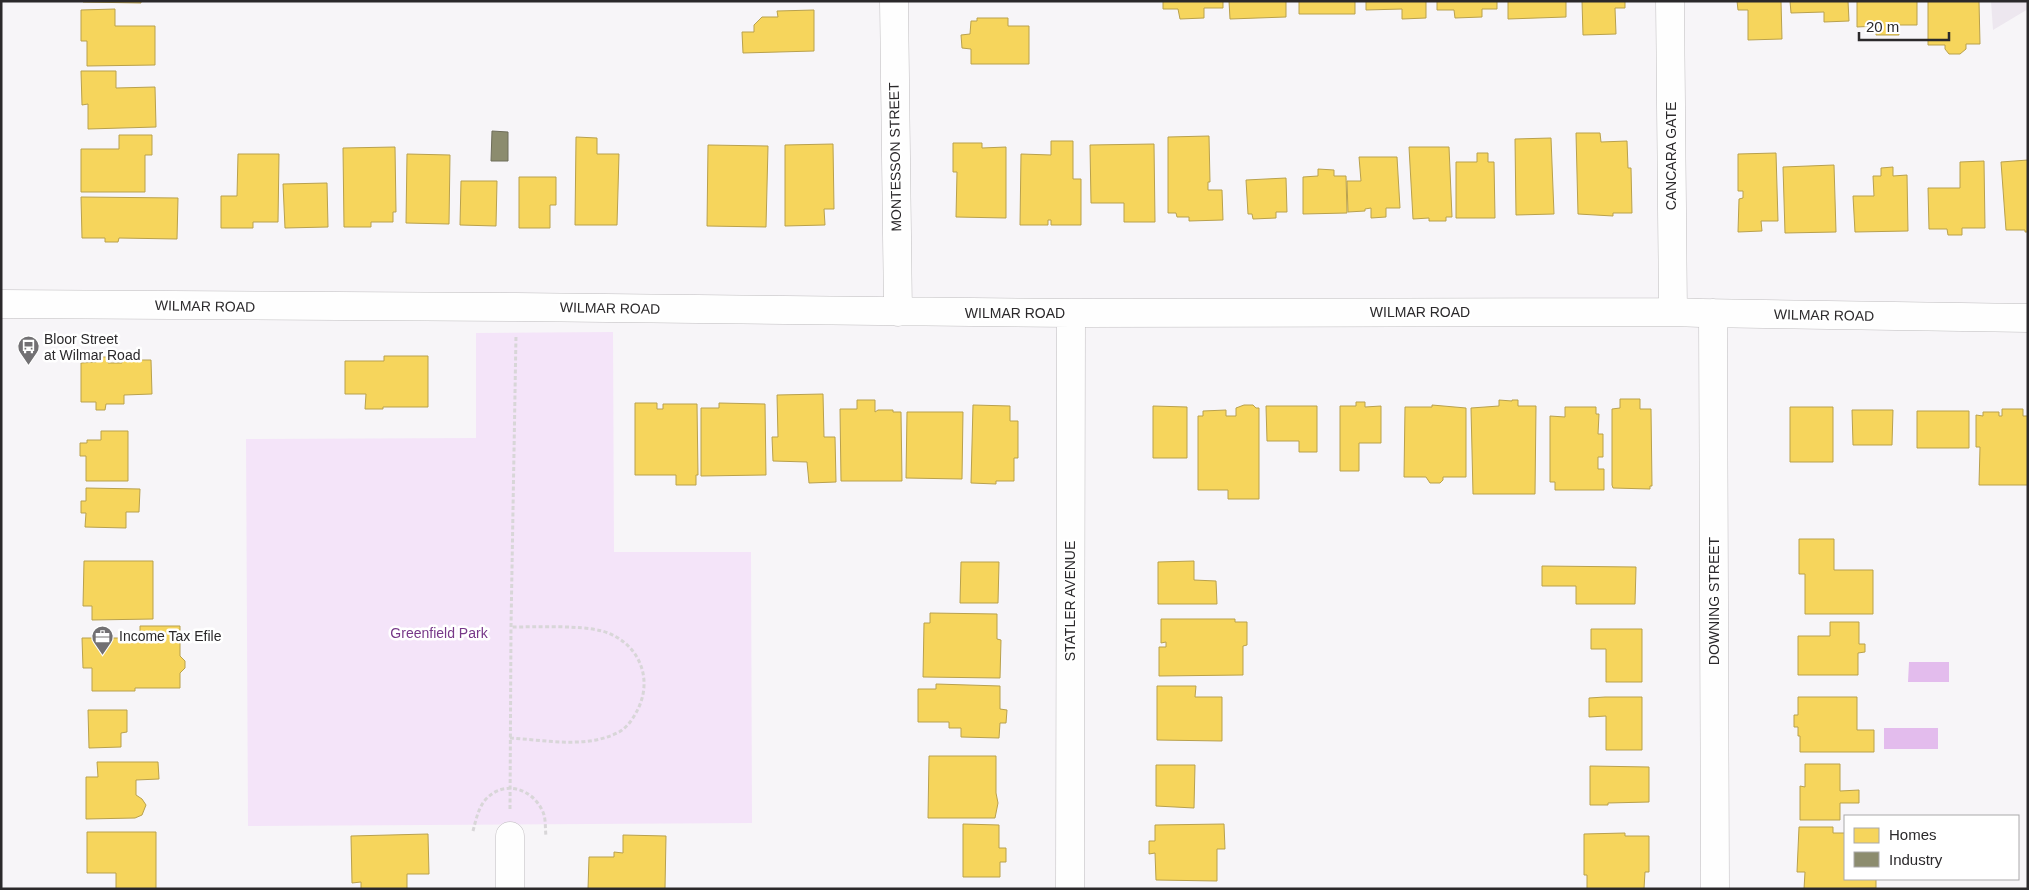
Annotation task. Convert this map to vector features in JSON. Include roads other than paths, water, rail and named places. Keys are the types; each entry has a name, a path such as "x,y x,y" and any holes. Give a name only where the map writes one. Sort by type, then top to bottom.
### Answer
{"street":[{"name":"MONTESSON STREET","path":"894,1 898,312"},
{"name":"CANCARA GATE","path":"1670,1 1673,312"},
{"name":"WILMAR ROAD","path":"1,304 1071,313 1673,312 2028,318"},
{"name":"STATLER AVENUE","path":"1070,889 1071,313"},
{"name":"DOWNING STREET","path":"1713,313 1715,889"},
{"path":"510,836 510,889"}],"place":[{"name":"Bloor Street at Wilmar Road","path":"28,366"},
{"name":"Income Tax Efile","path":"103,655"}],"park label":[{"name":"Greenfield Park","path":"439,633"}]}
